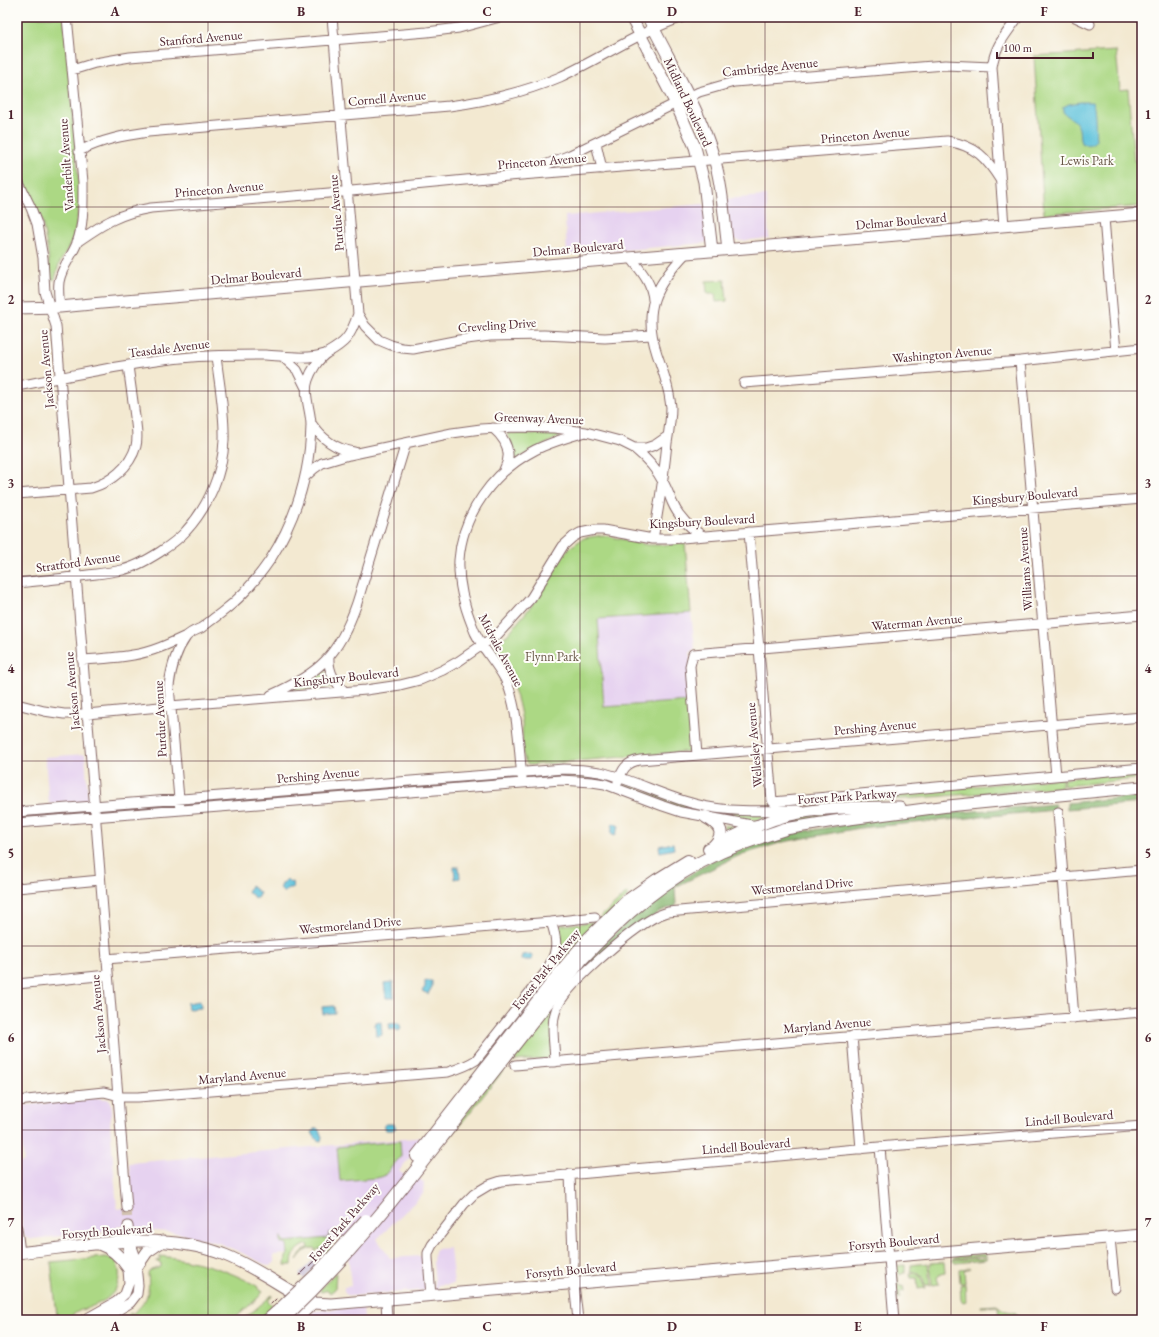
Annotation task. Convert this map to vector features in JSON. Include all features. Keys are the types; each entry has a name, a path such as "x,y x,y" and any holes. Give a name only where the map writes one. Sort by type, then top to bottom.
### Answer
{"highway":[{"path":"706,817 717,824 721,832 720,839 713,847"},
{"name":"Forest Park Parkway","path":"406,1176 558,975 588,939 614,913 641,891 674,869 713,847 757,826"},
{"name":"Forest Park Parkway","path":"277,1318 406,1176 581,960 608,931 643,900 680,874 721,852 785,830"}],"main road":[{"name":"Midland Boulevard","path":"631,17 688,129 699,161 707,202 712,251"},
{"name":"Midland Boulevard","path":"648,17 689,97 706,135 719,181 728,250"},
{"name":"Delmar Boulevard","path":"17,308 55,307 355,282 1142,214"},
{"name":"Forest Park Parkway","path":"785,830 834,821 948,806 1142,787"},
{"name":"Forest Park Parkway","path":"757,826 786,815 810,810 948,806"},
{"name":"Forsyth Boulevard","path":"18,1253 130,1241 163,1241 209,1250 231,1258 251,1267 314,1304 331,1304 1142,1235"},
{"path":"98,1244 114,1252 132,1268 147,1252 163,1241"}],"street":[{"name":"Vanderbilt Avenue","path":"55,307 59,281 77,242 82,222 84,203 67,17"},
{"name":"Purdue Avenue","path":"306,388 312,372 325,354 348,338 358,314 332,17"},
{"name":"Stanford Avenue","path":"72,70 95,63 130,57 427,32 459,28 500,17"},
{"name":"Cornell Avenue","path":"79,151 112,138 148,132 449,106 498,97 525,90 559,77 654,29 683,17"},
{"path":"1004,226 992,67 993,56 997,47 1016,20 1026,17"},
{"path":"1075,17 1090,24"},
{"name":"Cambridge Avenue","path":"497,177 516,174 545,165 596,143 689,97 721,85 744,80 945,65 992,67"},
{"name":"Princeton Avenue","path":"77,242 101,225 119,216 136,210 151,208 497,177 947,141 970,147 979,153 990,163 1001,182"},
{"path":"596,143 602,169"},
{"name":"Jackson Avenue","path":"17,179 20,190 31,208 37,224 42,252 45,292 55,307 82,660 127,1208"},
{"path":"1104,218 1116,351"},
{"path":"653,302 663,281 686,253"},
{"path":"631,258 647,279 653,294 650,321 651,335 666,383 671,407 663,482 653,539"},
{"name":"Creveling Drive","path":"358,314 365,326 379,340 402,348 413,348 490,336 544,335 605,338 651,335"},
{"name":"Washington Avenue","path":"744,383 1020,361 1142,348"},
{"name":"Teasdale Avenue","path":"17,386 128,366 191,357 244,355 311,358 325,354"},
{"name":"Stratford Avenue","path":"17,583 124,570 151,558 170,545 186,531 212,492 223,451 223,422 216,356"},
{"path":"82,660 116,658 134,655 165,646 202,627 222,612 253,583 279,545 290,524 306,476 311,423 306,388 297,370 283,357"},
{"name":"Williams Avenue","path":"1020,361 1056,776"},
{"path":"17,494 91,488 110,480 126,466 136,445 137,432 128,366"},
{"name":"Greenway Avenue","path":"311,423 322,437 331,444 350,452 358,453"},
{"name":"Greenway Avenue","path":"306,476 322,463 358,453 452,433 481,429 515,427 554,428 586,432 620,441 634,448"},
{"name":"Midvale Avenue","path":"493,428 503,438 508,448 509,459 504,470"},
{"name":"Midvale Avenue","path":"522,783 517,722 512,699 506,680 482,646 472,627 462,594 459,560 465,528 473,512 486,490 504,470 533,451 553,442 586,432"},
{"path":"634,448 646,448 655,445 668,436"},
{"path":"264,698 308,676 330,657 342,640 350,623 406,443"},
{"path":"634,448 647,458 663,482 677,512 690,526 703,536"},
{"name":"Kingsbury Boulevard","path":"17,704 44,711 64,714 87,714 345,692 400,685 420,680 443,670 482,646 498,634 531,598 563,546 574,537 588,531 603,530 653,539 1142,499"},
{"name":"Wellesley Avenue","path":"749,532 767,750 773,802 1142,768"},
{"name":"Waterman Avenue","path":"697,755 690,666 693,654 1142,615"},
{"name":"Purdue Avenue","path":"180,810 169,686 170,673 175,658 186,636"},
{"path":"330,657 329,666 333,678 345,692"},
{"name":"Pershing Avenue","path":"616,788 625,766 634,761 1142,717"},
{"name":"Pershing Avenue","path":"17,812 558,769 578,769 600,772 665,796 714,808 743,811 810,810"},
{"name":"Pershing Avenue","path":"18,826 95,817 576,780 616,788 662,806 706,817 785,830"},
{"path":"1058,812 1074,1018"},
{"name":"Westmoreland Drive","path":"555,1062 553,1024 556,1010 561,1000 609,950 648,920 663,913 677,910 1142,870"},
{"path":"17,888 100,880"},
{"name":"Westmoreland Drive","path":"106,959 551,922 595,917"},
{"name":"Maryland Avenue","path":"17,1101 104,1092 118,1096 138,1097 440,1073 458,1069 476,1060 545,973 552,962 556,943 555,933 551,922"},
{"path":"17,984 108,974"},
{"name":"Maryland Avenue","path":"515,1065 1142,1012"},
{"path":"852,1036 861,1149"},
{"name":"Lindell Boulevard","path":"431,1296 428,1253 432,1244 464,1204 474,1194 489,1185 501,1181 880,1147 1142,1126"},
{"path":"880,1147 894,1320"},
{"path":"570,1174 574,1284 578,1320"},
{"path":"84,1320 116,1302 125,1294 135,1255 130,1241 128,1226"},
{"path":"17,1228 18,1253"},
{"path":"1110,1238 1115,1288"},
{"path":"101,1320 126,1306 134,1299 137,1290 132,1268"},
{"path":"386,1300 387,1320"},
{"path":"297,1320 314,1304"}],"shaded area":[{"path":"766,196 769,238 740,241 732,238 725,199"},
{"path":"704,204 708,241 705,243 567,255 565,216"},
{"path":"691,613 695,649 690,653 690,701 604,707 598,619"},
{"path":"85,754 88,800 85,802 49,804 45,757"},
{"path":"97,1098 108,1099 111,1101 112,1110 110,1124 117,1209 133,1207 129,1163 426,1137 399,1171 412,1181 416,1176 424,1183 423,1194 377,1239 390,1258 422,1256 424,1284 427,1284 426,1290 351,1296 347,1295 344,1291 344,1287 351,1286 348,1252 372,1234 287,1243 288,1254 274,1255 274,1262 272,1265 268,1266 218,1243 171,1232 154,1231 138,1233 135,1230 134,1225 117,1227 111,1231 31,1239 25,1237 23,1233 17,1177 17,1163 24,1162 19,1106"},
{"path":"320,1248 327,1254 304,1279 299,1274 321,1252 319,1250"},
{"path":"450,1248 454,1284 438,1285 438,1290 436,1290 434,1289 435,1283 433,1262 435,1249"},
{"path":"363,1307 364,1320 304,1320 315,1311"}],"green space":[{"path":"17,17 64,17 79,186 79,207 72,241 59,264 55,279 52,280 50,276 48,252 42,221 17,168"},
{"name":"Lewis Park","path":"1116,51 1120,90 1128,89 1134,161 1142,161 1142,206 1044,214 1034,56"},
{"path":"725,280 727,301 716,302 715,294 707,294 706,281"},
{"path":"507,433 563,435 515,460 513,449"},
{"name":"Flynn Park","path":"603,535 648,545 685,543 691,613 598,619 604,707 690,701 694,749 692,751 530,765 526,763 524,757 522,721 515,692 511,681 491,650 493,646 508,634 538,598 561,558 569,548 584,538"},
{"path":"326,672 330,682 335,687 291,690"},
{"path":"571,771 611,779 611,781 609,782 579,777 531,778 529,776"},
{"path":"1137,771 1138,775 1135,775 1135,779 1064,786 1063,779"},
{"path":"514,777 512,779 253,802 253,796"},
{"path":"1062,778 1062,787 770,807 770,805"},
{"path":"624,783 671,800 768,816 754,822 683,809 627,788"},
{"path":"1142,796 1142,803 1067,809 1067,803"},
{"path":"228,799 230,802 188,807 187,802"},
{"path":"171,804 172,807 106,814 106,810"},
{"path":"1055,804 1055,810 860,828 783,842 740,855 675,887 676,906 660,911 584,970 581,968 645,903 711,861 782,835 874,820"},
{"path":"884,810 777,825 771,825 788,817"},
{"path":"84,812 85,814 17,821 17,817"},
{"path":"724,825 741,828 725,836"},
{"path":"627,893 628,896 555,969 480,1065 478,1064 554,967 561,947 559,926 595,922"},
{"path":"581,968 584,970 558,998 551,1055 547,1059 511,1061 451,1136 448,1136"},
{"path":"400,1141 401,1156 384,1176 340,1181 337,1147"},
{"path":"329,1232 331,1250 328,1255 320,1248 315,1252 315,1248 312,1248 304,1251 297,1260 301,1253 309,1247 308,1244 301,1247 294,1254 292,1265 285,1265 288,1254 287,1244 281,1244 281,1237 284,1242 328,1238"},
{"path":"985,1254 987,1256 952,1259 954,1257"},
{"path":"160,1256 186,1260 222,1270 246,1280 257,1286 259,1290 263,1291 260,1296 233,1320 118,1320 121,1317 124,1318 131,1312 132,1314 145,1301 149,1286 148,1273 151,1270 161,1267 161,1263 157,1262 160,1260"},
{"path":"106,1257 115,1260 119,1273 117,1285 110,1296 100,1303 81,1310 67,1318 55,1320 55,1316 57,1316 51,1262"},
{"path":"987,1258 986,1260 955,1263 952,1260"},
{"path":"944,1262 945,1273 940,1274 937,1278 939,1284 932,1285 930,1263"},
{"path":"928,1263 930,1285 925,1285 921,1275 917,1272 911,1271 911,1265"},
{"path":"905,1265 905,1272 900,1275 895,1269 895,1266"},
{"path":"970,1268 964,1270 965,1283 960,1283 959,1269"},
{"path":"336,1272 335,1289 330,1293 328,1290 321,1292 320,1289"},
{"path":"895,1273 898,1276 898,1286 903,1286 904,1291 900,1291 900,1298 897,1299"},
{"path":"910,1273 915,1273 920,1276 925,1288 918,1289 917,1278 911,1278"},
{"path":"965,1284 966,1301 963,1302 961,1300 960,1285"},
{"path":"272,1295 268,1301 275,1308 261,1320 243,1320"},
{"path":"997,1305 1004,1310 1016,1313 1019,1320 999,1320 998,1306 981,1307"}],"water":[{"path":"1080,102 1092,102 1093,105 1096,140 1093,143 1081,143 1078,126 1075,121 1063,112 1063,107"},
{"path":"613,823 619,826 615,836 611,834"},
{"path":"673,843 674,849 660,852 659,846"},
{"path":"454,867 459,867 460,878 455,879"},
{"path":"287,879 292,882 293,888 288,888 284,893 280,889 282,884"},
{"path":"251,886 260,893 257,898 254,898 247,891"},
{"path":"531,954 533,957 532,960 521,960 522,955"},
{"path":"425,981 432,981 432,987 428,994 422,991 425,987"},
{"path":"393,982 394,998 386,998 384,983"},
{"path":"200,1001 201,1008 188,1009 187,1003"},
{"path":"334,1006 335,1013 323,1014 322,1007"},
{"path":"381,1022 382,1035 376,1036 375,1023"},
{"path":"399,1023 401,1028 399,1031 394,1029 390,1030 389,1024"},
{"path":"394,1124 396,1128 386,1130 384,1125"},
{"path":"315,1128 319,1130 322,1137 321,1141 317,1140 312,1132"}],"tunnel":[{"path":"127,1208 128,1226"}],"tram line":[{"path":"300,1275 325,1250"},
{"path":"271,1304 276,1299"}]}
